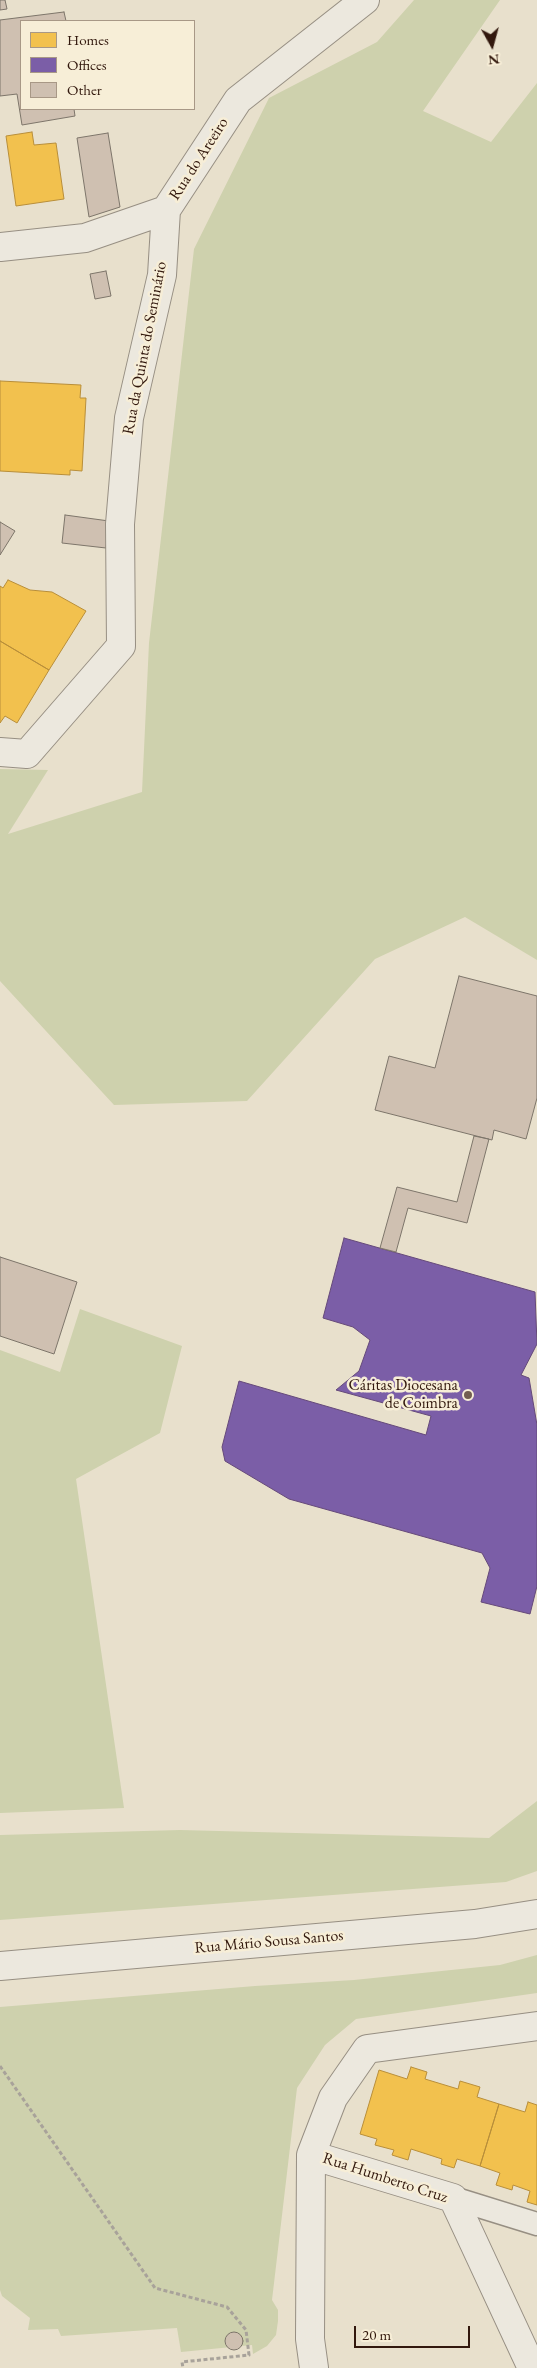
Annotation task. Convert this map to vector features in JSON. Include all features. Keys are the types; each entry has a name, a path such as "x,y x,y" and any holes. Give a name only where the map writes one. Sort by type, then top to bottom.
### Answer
{"street":[{"name":"Rua do Areeiro","path":"0,247 85,238 166,210 238,100 365,0"},
{"name":"Rua da Quinta do Seminário","path":"0,752 27,754 121,646 120,524 129,418 162,276 166,210"},
{"name":"Rua Mário Sousa Santos","path":"0,1966 475,1924 537,1914"},
{"path":"314,2368 310,2339 311,2155 333,2098 367,2049 537,2026"},
{"name":"Rua Humberto Cruz","path":"311,2155 453,2198 532,2368"}],"lane":[{"path":"453,2198 537,2224"}],"path":[{"path":"0,2066 155,2288 227,2307 246,2330 249,2355 182,2362 183,2368"}],"green space":[{"path":"414,0 500,0 423,111 491,142 537,83 537,960 465,917 375,959 247,1101 114,1105 0,981 0,769 48,770 8,834 142,792 149,643 194,249 269,98 377,42"},
{"path":"80,1309 182,1346 160,1433 76,1479 124,1808 0,1813 0,1350 60,1372"},
{"path":"537,1801 537,1871 506,1882 0,1920 0,1835 180,1830 489,1838"},
{"path":"537,1955 537,1993 356,2019 325,2045 297,2088 272,2300 278,2310 278,2321 276,2335 267,2346 253,2354 252,2345 181,2352 177,2328 61,2336 58,2329 28,2330 30,2318 2,2296 0,2290 0,2007 255,1986 354,1980 500,1965"}],"building: Homes":[{"path":"32,132 34,145 56,143 64,199 16,206 6,136"},
{"path":"0,381 81,385 80,398 86,398 82,471 70,470 70,475 0,471"},
{"path":"8,580 30,590 52,592 86,611 49,670 0,641 0,586 3,588"},
{"path":"0,641 49,670 17,723 5,716 0,723"},
{"path":"411,2067 427,2072 425,2079 458,2089 460,2081 480,2087 477,2097 499,2104 480,2166 457,2159 454,2168 441,2164 442,2159 411,2149 408,2160 392,2155 394,2150 375,2145 377,2139 360,2134 379,2070 407,2079"},
{"path":"528,2102 537,2105 537,2205 527,2202 530,2191 513,2185 512,2190 496,2185 500,2173 480,2166 499,2104 525,2112"}],"building: Offices":[{"path":"344,1238 535,1292 537,1344 521,1375 529,1378 537,1425 537,1586 530,1614 481,1602 490,1568 482,1553 289,1499 225,1461 222,1447 239,1381 426,1435 431,1416 336,1390 359,1371 370,1340 353,1327 323,1318"}],"building: Other":[{"path":"0,0 5,0 7,9 0,10"},
{"path":"64,12 66,20 20,20 20,110 74,110 75,116 22,125 17,94 0,96 0,20"},
{"path":"108,133 120,207 89,217 77,138"},
{"path":"106,271 111,296 95,299 90,274"},
{"path":"65,515 109,521 106,548 62,543"},
{"path":"0,522 15,531 0,555"},
{"path":"459,976 537,996 537,1098 526,1139 494,1130 492,1140 375,1110 389,1056 435,1068"},
{"path":"474,1136 489,1139 467,1223 408,1208 396,1252 380,1248 397,1187 457,1202"},
{"path":"0,1257 77,1282 54,1354 0,1336"},
{"path":"230,2332 238,2332 243,2337 241,2348 230,2350 225,2345 225,2337"}],"place":[{"name":"Cáritas Diocesana de Coimbra","path":"468,1395"}]}
